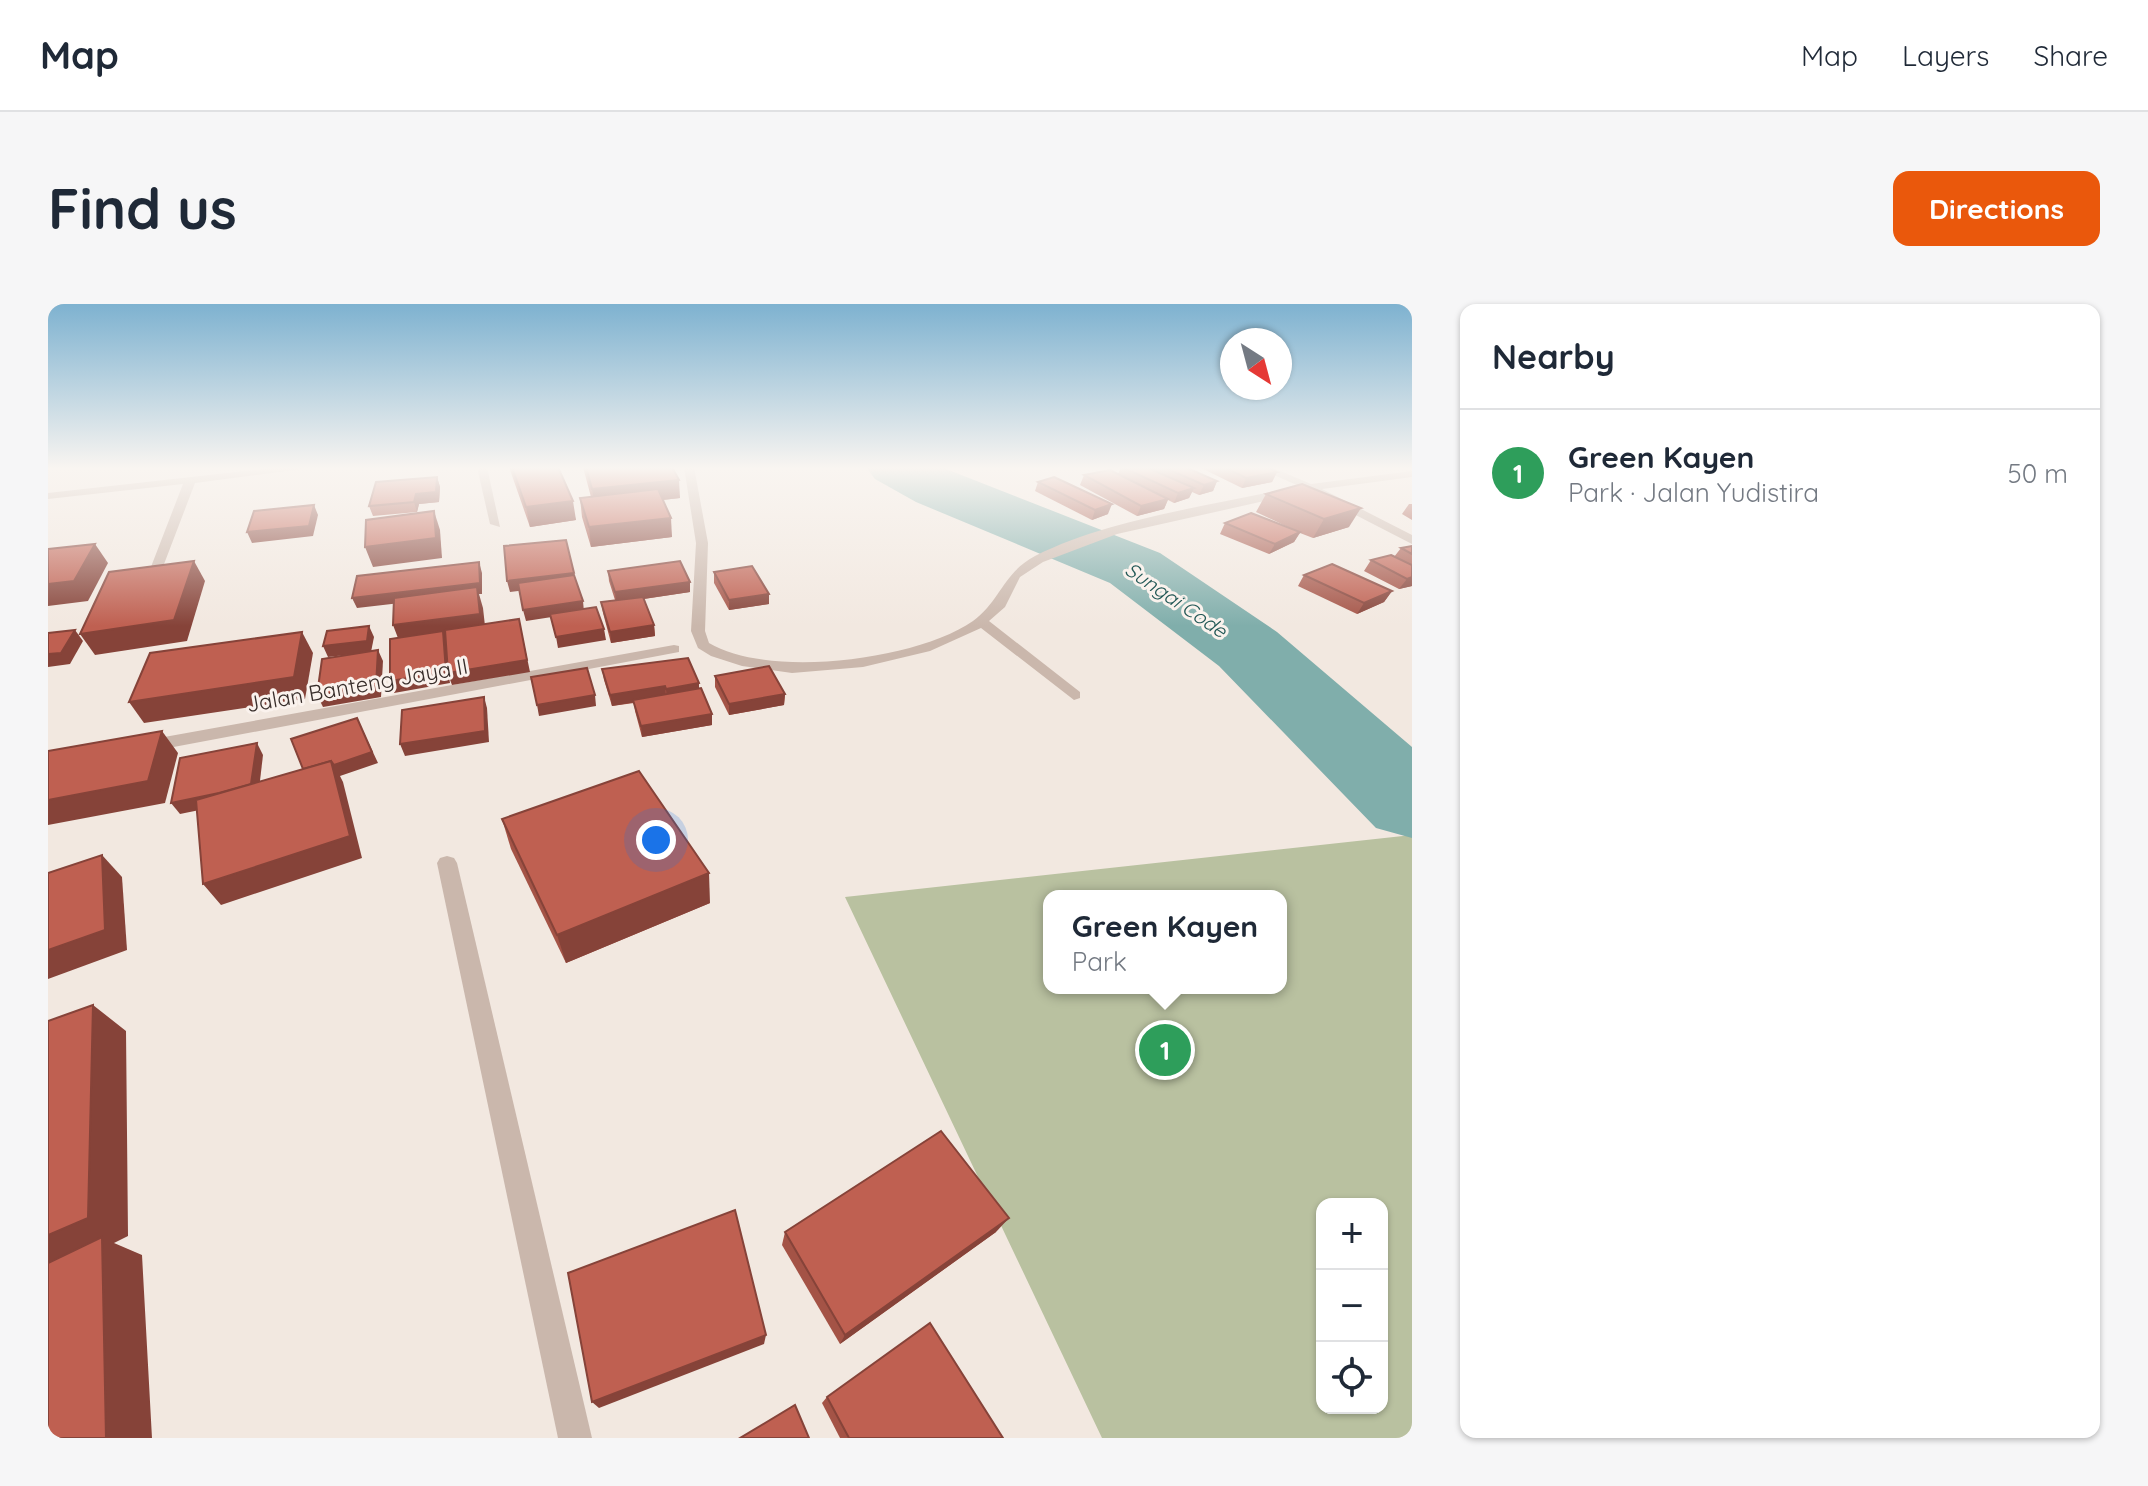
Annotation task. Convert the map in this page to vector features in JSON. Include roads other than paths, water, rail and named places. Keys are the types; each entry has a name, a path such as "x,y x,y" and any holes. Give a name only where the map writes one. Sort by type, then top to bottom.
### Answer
{"street":[{"path":"155,572 175,520"},
{"path":"495,520 496,524"},
{"path":"698,520 702,543 698,631 703,645 716,653 779,666 829,666 925,648 981,621 1000,604 1015,575 1039,559 1113,531 1163,520"},
{"path":"1373,520 1412,540"},
{"path":"981,621 1074,695"},
{"name":"Jalan Banteng Jaya II","path":"107,754 674,649"},
{"path":"447,863 575,1438"}],"waterway":[{"name":"Sungai Code","path":"1014,520 1135,568 1248,649 1412,803"}],"place":[{"name":"Green Kayen","path":"1165,1050"}]}
